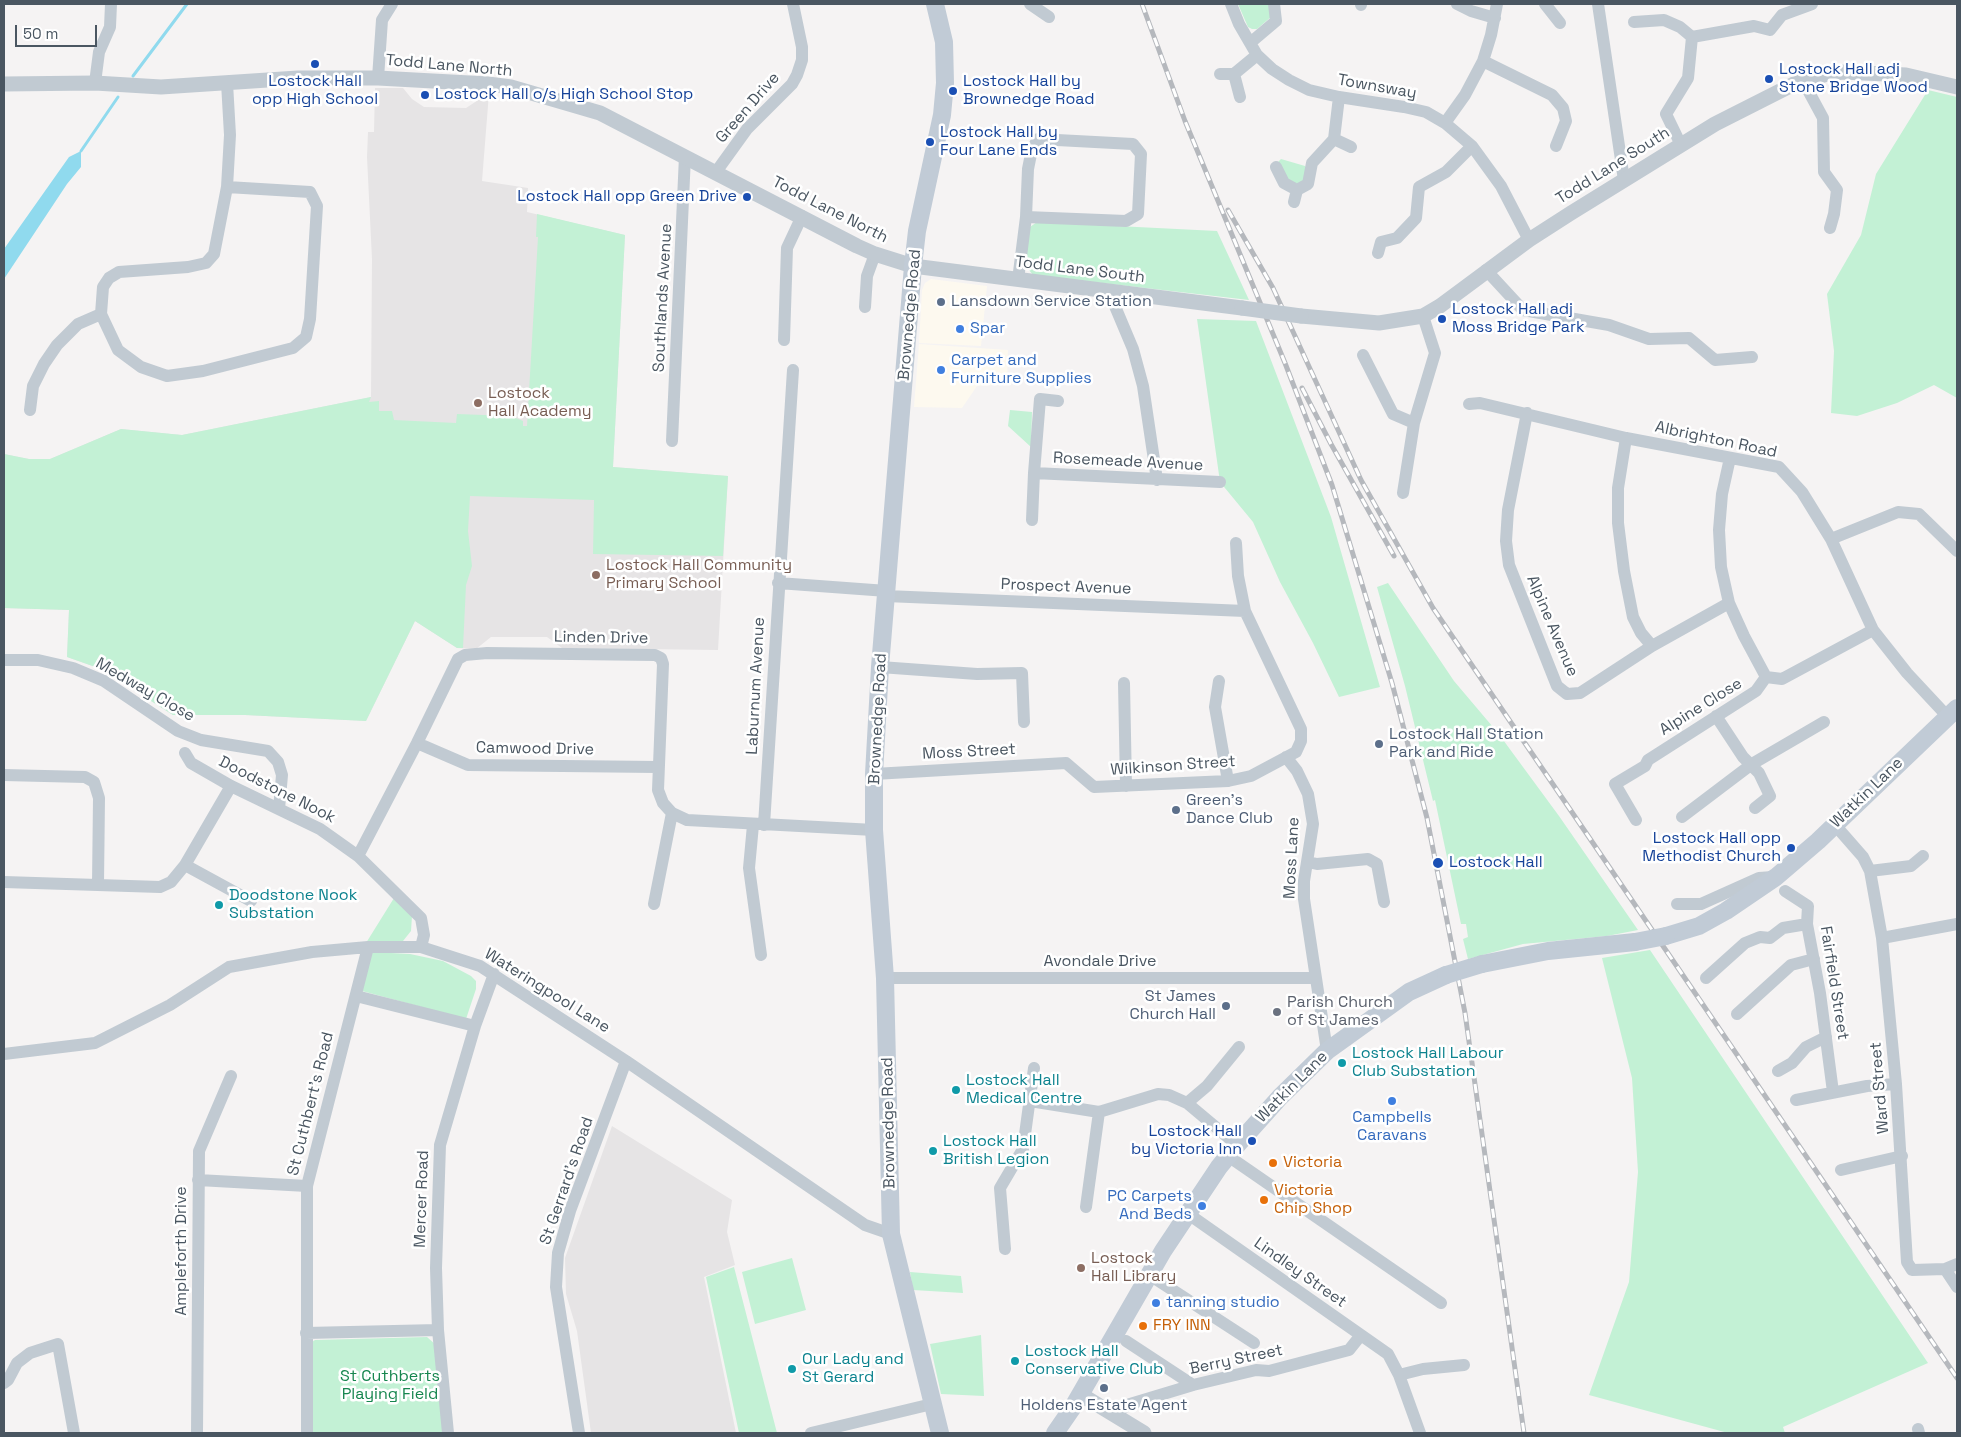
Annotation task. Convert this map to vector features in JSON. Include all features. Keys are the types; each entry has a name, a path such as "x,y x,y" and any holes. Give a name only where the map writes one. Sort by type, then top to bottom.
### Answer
{"main road":[{"name":"Brownedge Road","path":"935,4 944,42 945,83 942,115 918,231 913,266 880,667 874,774 874,830 885,978 891,1234 940,1433"},
{"name":"Watkin Lane","path":"1055,1433 1080,1394 1148,1274 1232,1150 1280,1097 1327,1052 1409,992 1446,975 1482,964 1548,951 1635,942 1666,936 1699,926 1780,884 1835,825 1953,712"}],"street":[{"path":"95,83 99,52 110,27 112,4"},
{"path":"378,78 382,20 392,4"},
{"name":"Green Drive","path":"716,172 747,129 792,84 798,75 802,60 802,47 793,4"},
{"path":"1030,4 1049,18"},
{"name":"Townsway","path":"1231,4 1239,24 1257,55 1272,69 1289,80 1309,90 1426,112 1446,123 1472,146 1501,186 1529,240"},
{"path":"1250,43 1276,21 1274,4"},
{"path":"1457,4 1471,11 1495,18"},
{"path":"1446,123 1465,95 1483,62 1497,4"},
{"path":"1544,4 1560,23"},
{"path":"1598,4 1624,180"},
{"path":"1634,22 1664,20 1680,27 1692,37 1754,26 1770,30 1782,14 1812,4"},
{"path":"1681,145 1666,114 1688,78 1692,37"},
{"path":"1220,74 1234,74 1257,55"},
{"path":"1483,62 1552,95 1563,108 1566,121 1556,146"},
{"name":"Todd Lane South","path":"913,266 1301,316 1379,323 1396,322 1423,316 1440,306 1486,270 1529,240 1681,145 1778,90 1802,81 1843,72 1906,75 1957,86"},
{"path":"1234,74 1240,97"},
{"name":"Todd Lane North","path":"4,84 95,83 162,87 298,78 378,78 511,87 600,112 875,254 913,266"},
{"path":"1802,81 1823,118 1824,172 1836,190 1834,214 1830,228"},
{"path":"227,83 230,136 227,187 214,254 206,263 188,267 119,272 109,278 103,288 101,314 118,350 141,368 167,376 203,371 293,348 306,338 311,311 317,206 310,192 227,187"},
{"path":"1276,167 1284,183 1295,196 1308,184 1312,163 1334,139 1339,97"},
{"path":"1018,280 1032,149 1038,139 1133,144 1141,154 1138,214 1126,221 1026,217"},
{"path":"1334,139 1351,147"},
{"path":"1378,253 1381,242 1397,238 1416,218 1419,187 1446,172 1472,146"},
{"name":"Southlands Avenue","path":"672,441 685,156"},
{"path":"784,340 787,248 802,216"},
{"path":"865,307 867,276 875,254"},
{"path":"1486,270 1523,310 1610,325 1649,339 1689,338 1714,360 1752,357"},
{"path":"1109,292 1133,349 1143,386 1157,480"},
{"path":"30,410 33,386 44,364 58,345 78,324 101,314"},
{"path":"1403,493 1414,424 1435,353 1423,316"},
{"path":"1363,355 1393,414 1414,424"},
{"name":"Laburnum Avenue","path":"761,955 749,868 758,825 793,370"},
{"name":"Rosemeade Avenue","path":"1032,520 1040,399 1058,401"},
{"name":"Albrighton Road","path":"1468,404 1480,403 1626,438 1779,467 1802,492 1831,539 1873,630 1907,673 1953,712"},
{"name":"Alpine Avenue","path":"1526,413 1508,510 1507,549 1509,564 1557,686 1567,694 1580,693 1652,646 1729,603"},
{"path":"1626,438 1618,488 1618,523 1624,571 1633,617 1641,633 1652,646"},
{"path":"1730,458 1722,494 1719,530 1721,567 1729,603 1766,677 1782,679 1873,630"},
{"name":"Rosemeade Avenue","path":"1034,474 1220,482"},
{"path":"1831,539 1898,512 1918,514 1957,551"},
{"path":"1236,543 1238,576 1245,610 1301,730 1301,741 1296,752 1286,757"},
{"name":"Prospect Avenue","path":"778,583 886,594 1245,610"},
{"name":"Linden Drive","path":"358,856 458,659 465,655 487,653 655,655 661,658 663,664 657,767 658,790 663,803 672,813"},
{"name":"Medway Close","path":"4,660 38,660 73,668 104,681 178,731 201,740 268,751 278,762 282,775 279,809"},
{"path":"880,667 977,674 1022,673 1024,722"},
{"name":"Alpine Close","path":"1636,820 1612,779 1645,766 1648,760 1756,691 1766,677"},
{"path":"1219,681 1215,707 1228,781"},
{"path":"1124,683 1126,786"},
{"path":"1716,716 1743,757 1752,764 1770,796 1755,808"},
{"path":"1682,817 1752,764 1824,722"},
{"name":"Camwood Drive","path":"417,743 468,765 657,767"},
{"name":"Doodstone Nook","path":"186,753 191,763 231,786 320,828 358,856 421,918 424,935 421,947"},
{"name":"Wilkinson Street","path":"1066,763 1094,787 1228,781 1251,776 1286,757"},
{"name":"Moss Lane","path":"1286,757 1297,770 1308,794 1313,824 1304,881 1304,898 1327,1052"},
{"name":"Moss Street","path":"874,774 1066,763"},
{"path":"4,774 84,777 94,782 99,798 98,884"},
{"path":"4,882 160,887 171,882 185,866 231,786"},
{"path":"654,904 672,813 687,820 874,830"},
{"name":"Ward Street","path":"1835,825 1863,856 1870,871 1882,938 1902,1156 1907,1262 1912,1270 1951,1266 1957,1287"},
{"path":"1870,871 1911,866 1923,856"},
{"path":"1308,862 1316,864 1368,859 1378,864 1384,902"},
{"path":"185,866 251,901"},
{"path":"1676,904 1701,904 1759,878 1780,884"},
{"name":"Fairfield Street","path":"1780,884 1808,906 1807,924 1814,959 1833,1092"},
{"path":"1706,978 1745,943 1760,937 1770,938 1790,926 1807,924"},
{"path":"1882,938 1957,924"},
{"name":"Wateringpool Lane","path":"4,1054 95,1043 170,1005 229,967 312,952 368,947 421,947 480,966 494,974 626,1061 865,1225 891,1234"},
{"name":"St Cuthbert's Road","path":"306,1433 306,1186 368,947"},
{"path":"1736,1014 1791,965 1814,959"},
{"name":"Mercer Road","path":"448,1433 438,1330 436,1208 440,1145 475,1026 494,974"},
{"name":"Avondale Drive","path":"885,978 1315,978"},
{"path":"356,996 475,1026"},
{"path":"1778,1071 1792,1063 1806,1047 1826,1037"},
{"path":"1187,1103 1207,1086 1239,1047"},
{"name":"St Gerrard's Road","path":"580,1433 556,1287 558,1253 570,1211 626,1061"},
{"path":"1005,1249 1000,1188 1023,1149 1034,1068"},
{"name":"Ampleforth Drive","path":"198,1433 199,1151 231,1076"},
{"path":"1796,1100 1867,1086 1896,1084"},
{"path":"1030,1101 1099,1112 1158,1094 1169,1095 1187,1103 1232,1150 1441,1303"},
{"path":"1086,1207 1099,1112"},
{"path":"1841,1170 1902,1156"},
{"path":"198,1180 306,1186"},
{"name":"Lindley Street","path":"1194,1218 1388,1354 1399,1375"},
{"path":"1148,1274 1254,1343"},
{"path":"306,1333 438,1330"},
{"name":"Berry Street","path":"1113,1414 1130,1404 1193,1385 1256,1370 1269,1371 1349,1350 1361,1334"},
{"path":"1126,1341 1193,1385"},
{"path":"4,1383 8,1380 17,1363 30,1353 58,1344 74,1433"},
{"path":"1420,1433 1399,1375 1423,1369 1464,1365"},
{"path":"1080,1394 1144,1433"},
{"path":"811,1433 932,1404"}],"shaded area":[{"name":"Lostock Hall Academy","path":"375,88 403,88 412,99 424,107 466,108 489,93 482,181 528,188 527,212 625,235 613,467 728,476 718,650 562,648 547,637 491,637 476,649 457,648 415,621 366,721 245,715 173,715 101,669 67,657 69,610 4,608 4,454 29,459 50,459 121,429 182,435 371,397 372,259 367,157 368,132 374,132"},
{"path":"931,279 987,286 981,346 919,343 922,290 925,283"},
{"path":"919,344 1008,350 1007,384 977,386 962,408 914,407"},
{"path":"612,1126 732,1200 727,1232 735,1265 704,1277 736,1433 591,1433 577,1331 566,1294 565,1258"}],"green space":[{"path":"1238,4 1270,4 1271,17 1257,29 1252,29 1248,27"},
{"path":"1928,90 1957,97 1957,398 1934,385 1897,403 1857,416 1831,413 1834,351 1827,294 1861,235 1876,174"},
{"path":"1281,159 1305,166 1308,170 1303,183 1289,183 1278,162"},
{"name":"Lostock Hall Academy","path":"537,214 625,235 613,467 728,476 723,556 593,554 594,500 470,496 468,531 472,566 466,585 463,648 457,648 415,621 366,721 245,715 173,715 101,669 67,657 69,610 4,608 4,454 29,459 50,459 121,429 182,435 371,397 369,402 379,401 379,411 392,411 394,420 456,423 457,414 511,416 523,421 523,426 527,426 538,237 536,237"},
{"path":"1037,222 1217,231 1249,300 1033,275 1025,265 1030,227"},
{"path":"1197,319 1256,321 1331,517 1380,687 1339,697 1313,643 1280,582 1253,522 1220,482"},
{"path":"1010,410 1032,412 1031,447 1008,426"},
{"path":"1388,583 1454,681 1498,733 1559,816 1638,930 1607,936 1523,944 1468,959 1463,939 1468,937 1466,924 1461,924 1435,800 1433,801 1405,686 1377,587"},
{"path":"394,898 412,916 411,931 403,941 366,943"},
{"path":"1650,950 1928,1363 1783,1427 1785,1433 1728,1433 1589,1395 1629,1282 1638,1172 1632,1078 1602,958"},
{"path":"372,952 410,954 443,961 471,976 476,981 476,989 466,1019 362,991"},
{"path":"792,1258 806,1310 755,1324 742,1272"},
{"path":"734,1267 777,1433 739,1433 706,1277"},
{"path":"910,1272 961,1276 963,1293 913,1290"},
{"path":"981,1335 984,1396 941,1394 930,1344"},
{"name":"St Cuthberts Playing Field","path":"427,1337 436,1345 443,1433 312,1433 312,1342 315,1340"}],"water":[{"path":"81,151 81,167 67,184 4,279 4,249 69,157"}],"waterway":[{"path":"133,76 187,4"},
{"path":"81,151 118,97"}],"railway":[{"path":"1142,4 1185,121 1285,363 1332,485 1392,683 1427,818 1465,1013 1524,1433"},
{"path":"1228,210 1273,288 1361,480 1433,608 1957,1378"},
{"path":"1302,388 1394,556"}],"place":[{"name":"Lostock Hall opp High School","path":"315,64"},
{"name":"Lostock Hall adj Stone Bridge Wood","path":"1769,79"},
{"name":"Lostock Hall by Brownedge Road","path":"953,91"},
{"name":"Lostock Hall o/s High School Stop","path":"425,95"},
{"name":"Lostock Hall by Four Lane Ends","path":"930,142"},
{"name":"Lostock Hall opp Green Drive","path":"747,197"},
{"name":"Lansdown Service Station","path":"941,302"},
{"name":"Lostock Hall adj Moss Bridge Park","path":"1442,319"},
{"name":"Spar","path":"960,329"},
{"name":"Carpet and Furniture Supplies","path":"941,370"},
{"name":"Lostock Hall Academy","path":"478,403"},
{"name":"Lostock Hall Community Primary School","path":"596,575"},
{"name":"Lostock Hall Station Park and Ride","path":"1379,744"},
{"name":"Green's Dance Club","path":"1176,810"},
{"name":"Lostock Hall opp Methodist Church","path":"1791,848"},
{"name":"Lostock Hall","path":"1438,863"},
{"name":"Doodstone Nook Substation","path":"219,905"},
{"name":"St James Church Hall","path":"1226,1006"},
{"name":"Parish Church of St James","path":"1277,1012"},
{"name":"Lostock Hall Labour Club Substation","path":"1342,1063"},
{"name":"Lostock Hall Medical Centre","path":"956,1090"},
{"name":"Campbells Caravans","path":"1392,1101"},
{"name":"Lostock Hall by Victoria Inn","path":"1252,1141"},
{"name":"Lostock Hall British Legion","path":"933,1151"},
{"name":"Victoria","path":"1273,1163"},
{"name":"Victoria Chip Shop","path":"1264,1200"},
{"name":"PC Carpets And Beds","path":"1202,1206"},
{"name":"Lostock Hall Library","path":"1081,1268"},
{"name":"tanning studio","path":"1156,1303"},
{"name":"FRY INN","path":"1143,1326"},
{"name":"Lostock Hall Conservative Club","path":"1015,1361"},
{"name":"Our Lady and St Gerard","path":"792,1369"},
{"name":"Holdens Estate Agent","path":"1104,1388"}]}
